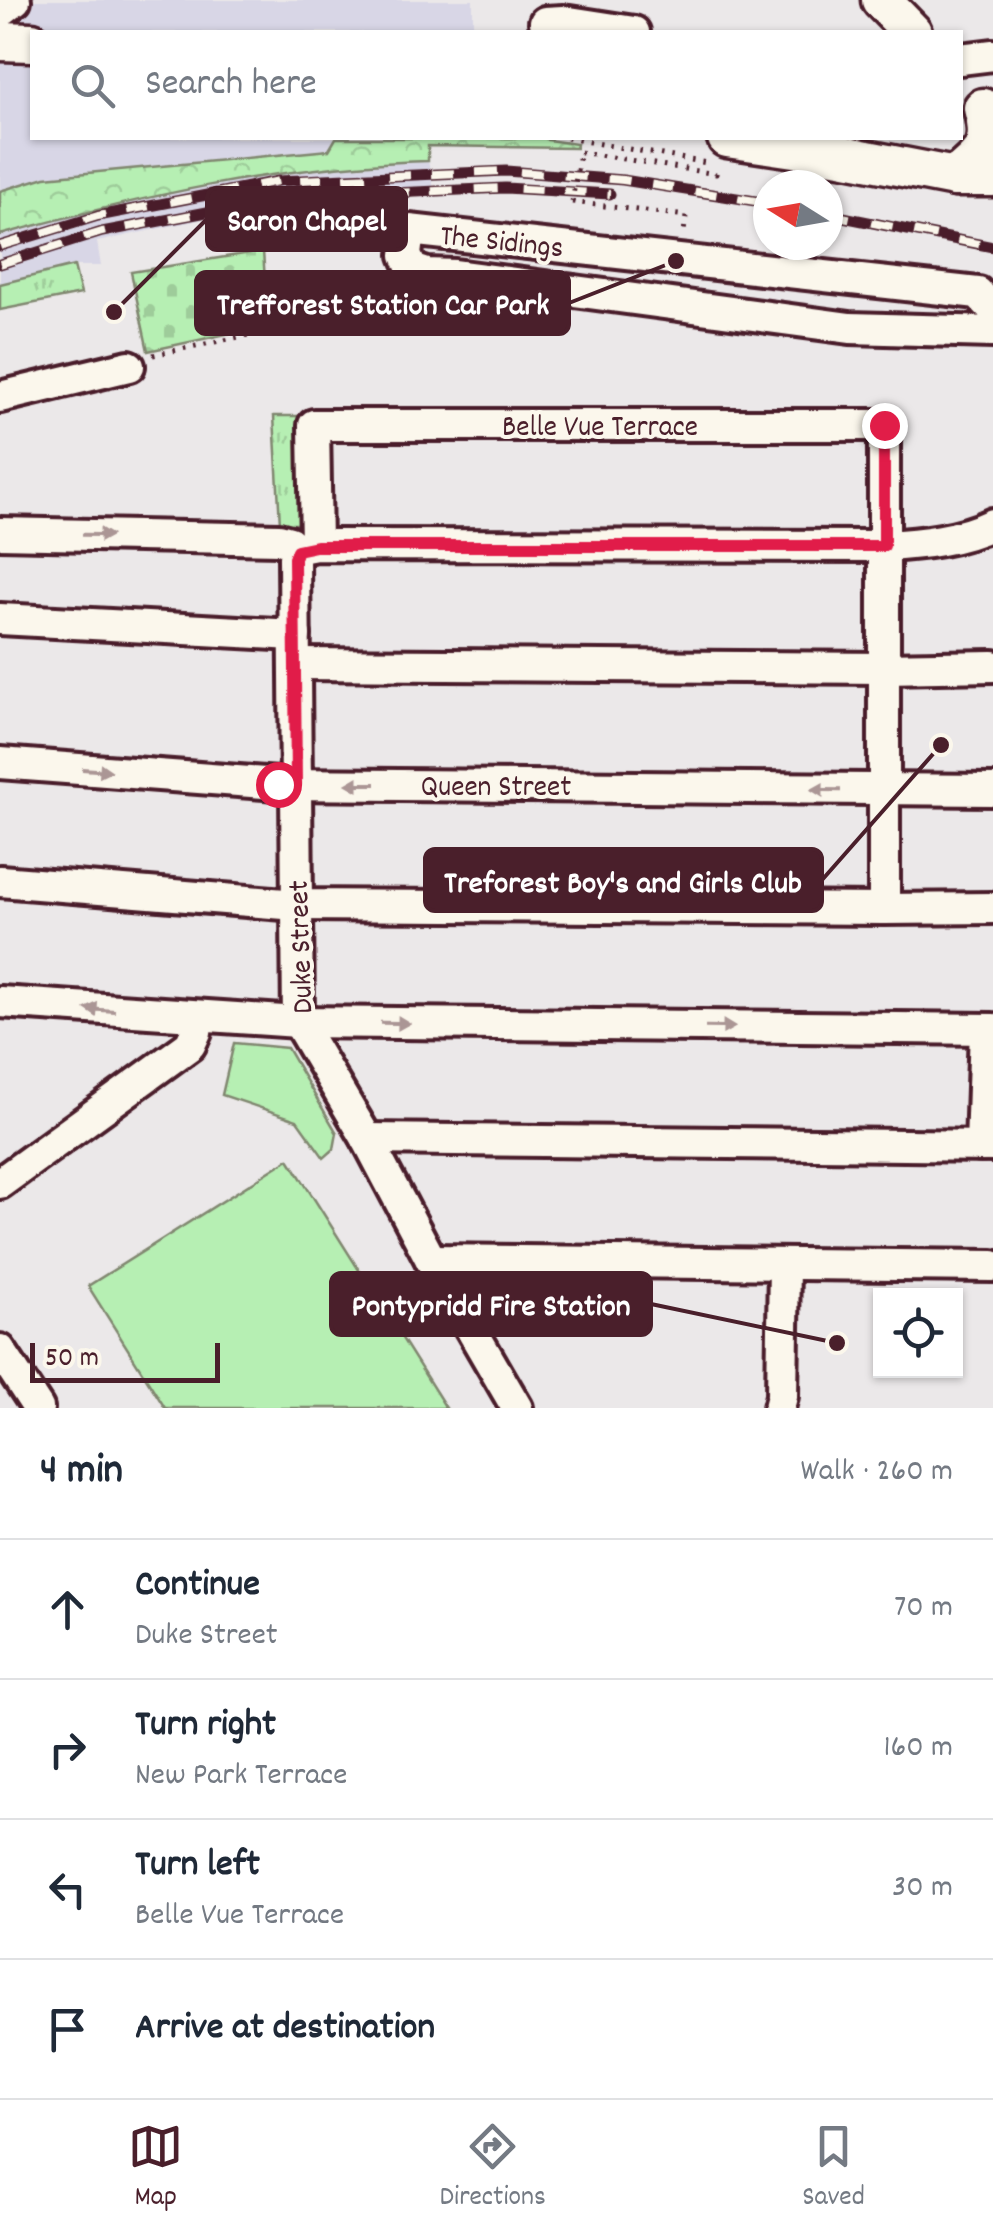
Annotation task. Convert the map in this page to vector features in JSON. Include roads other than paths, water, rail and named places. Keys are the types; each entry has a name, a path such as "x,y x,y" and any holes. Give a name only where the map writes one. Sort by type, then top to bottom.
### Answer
{"main road":[{"path":"881,0 910,30"},
{"path":"0,40 30,42"},
{"path":"955,177 990,142 990,128 979,101"},
{"path":"740,140 955,177 993,177"}],"street":[{"path":"0,12 14,0"},
{"path":"545,18 621,30"},
{"path":"963,59 993,54"},
{"name":"The Sidings","path":"986,301 681,260 410,230 406,255 412,269 428,274 850,328 993,332"},
{"path":"0,396 129,366"},
{"name":"Belle Vue Terrace","path":"307,548 314,425 884,425 884,546"},
{"path":"0,534 279,539 307,548 884,546 991,530"},
{"path":"884,546 884,910"},
{"name":"Duke Street","path":"307,548 294,558 298,1022 517,1408"},
{"path":"0,619 295,650 884,668 993,666"},
{"name":"Queen Street","path":"0,763 296,784 993,790"},
{"path":"0,881 297,905 993,908"},
{"path":"0,1002 298,1022 989,1029 987,1146 368,1140"},
{"path":"0,1183 190,1045 198,1017"},
{"path":"431,1260 993,1266"},
{"path":"779,1408 784,1264"},
{"path":"0,1350 38,1408"}],"railway":[{"path":"0,246 98,216 279,181 506,171 623,180 753,201"},
{"path":"0,264 102,232 281,198 505,188 610,194"},
{"path":"843,217 993,247"}],"place":[{"name":"Trefforest Station Car Park","path":"676,261"},
{"name":"Saron Chapel","path":"114,312"},
{"name":"Treforest Boy's and Girls Club","path":"941,745"},
{"name":"Pontypridd Fire Station","path":"837,1343"}]}
